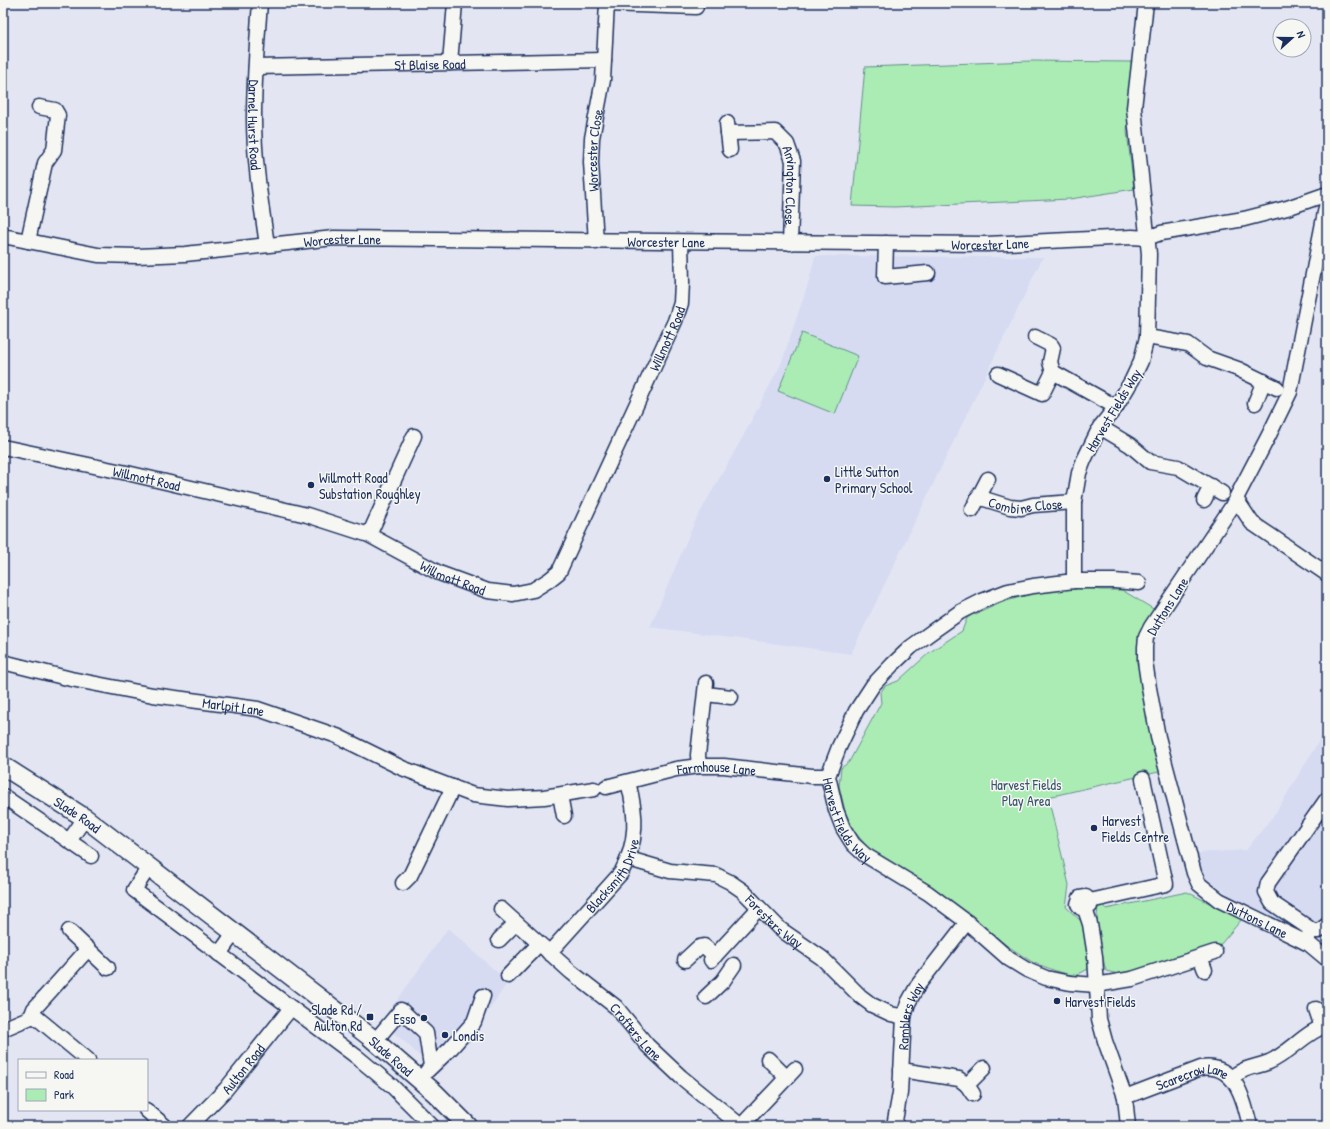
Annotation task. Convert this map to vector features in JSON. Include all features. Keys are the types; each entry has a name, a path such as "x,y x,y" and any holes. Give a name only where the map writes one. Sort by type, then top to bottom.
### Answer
{"main road":[{"name":"Slade Road","path":"3,766 85,818 374,1040 425,1072 468,1126"}],"street":[{"name":"Darnel Hurst Road","path":"260,3 254,119 257,170 267,245"},
{"path":"450,63 455,3"},
{"path":"607,3 675,4 696,7"},
{"name":"Worcester Close","path":"596,242 591,162 592,138 603,80 607,3"},
{"name":"Harvest Fields Way","path":"1074,581 1074,502 1079,473 1100,427 1116,407 1132,380 1141,361 1147,337 1149,254 1134,108 1146,3"},
{"name":"St Blaise Road","path":"256,67 604,60"},
{"path":"28,241 45,163 54,150 58,115 55,110 39,107"},
{"name":"Amington Close","path":"730,150 728,128 774,132 787,144 793,161 790,242"},
{"name":"Worcester Lane","path":"3,236 98,255 129,256 185,254 348,238 596,242 987,244 1132,237 1147,238 1161,233 1244,219 1280,210 1327,194"},
{"name":"Duttons Lane","path":"1327,202 1290,392 1270,435 1236,499 1151,627 1146,638 1145,661 1160,744 1190,859 1199,884 1219,900 1308,937 1327,959"},
{"name":"Willmott Road","path":"3,447 127,473 306,515 369,534 440,573 488,591 513,594 533,590 559,572 675,321 681,303 681,242"},
{"path":"886,243 885,277 928,273"},
{"path":"998,374 1042,394 1053,372 1050,362 1053,348 1051,345 1035,337"},
{"path":"1147,337 1188,344 1207,358 1238,369 1277,388"},
{"path":"1053,372 1116,407"},
{"path":"1255,404 1264,382"},
{"path":"1100,427 1130,445 1150,462 1178,467 1216,489 1204,500"},
{"path":"369,534 414,436"},
{"name":"Combine Close","path":"972,510 988,479"},
{"name":"Combine Close","path":"978,497 1010,507 1021,508 1033,505 1074,502"},
{"path":"1236,499 1252,523 1327,574"},
{"name":"Harvest Fields Way","path":"1139,583 1114,581 1074,581 1033,586 1008,591 982,601 960,612 911,647 873,685 860,704 839,747 828,776 836,810 843,828 853,844 865,855 928,893 967,922 1009,960 1028,970 1046,978 1070,983 1096,985 1132,979 1203,963 1215,952"},
{"name":"Marlpit Lane","path":"3,662 71,679 153,695 258,709 337,736 402,768 473,795 508,799 560,795 600,788"},
{"path":"699,766 698,755 706,688 731,697"},
{"name":"Farmhouse Lane","path":"600,788 676,769 699,766 724,766 812,776 828,776"},
{"path":"1128,1126 1125,1097 1105,1041 1099,1019 1088,905 1166,884 1143,779"},
{"name":"Blacksmith Drive","path":"508,976 540,944 621,874 629,859 634,840 635,825 633,800 628,782"},
{"path":"403,883 410,876 453,787"},
{"path":"560,795 564,816"},
{"path":"3,796 91,856"},
{"path":"1327,800 1268,883 1266,892 1272,903 1304,924 1308,937 1327,925"},
{"path":"70,841 85,818"},
{"name":"Foresters Way","path":"629,859 670,871 716,874 730,882 743,891 780,928 822,958 860,996 872,1005 890,1014 904,1017"},
{"name":"Slade Road","path":"149,868 134,890 357,1057 392,1086 432,1126"},
{"name":"Crofters Lane","path":"501,908 571,972 616,1007 647,1045 681,1078 741,1126"},
{"path":"715,955 759,908"},
{"name":"Ramblers Way","path":"894,1126 900,1093 904,1017 908,1003 918,985 967,922"},
{"path":"499,940 516,923"},
{"path":"69,931 108,968"},
{"path":"219,954 234,933"},
{"path":"686,960 699,947 704,946 715,955 736,967 706,997"},
{"path":"31,1017 34,1009 88,949"},
{"path":"425,1072 451,1048 474,1022 483,996"},
{"name":"Aulton Road","path":"190,1126 226,1089 291,1008"},
{"path":"1232,1077 1249,1067 1268,1062 1284,1054 1313,1031 1324,1026 1316,1009"},
{"path":"357,1057 402,1010 426,1033 425,1072"},
{"path":"3,1029 31,1017 36,1017 87,1059"},
{"path":"741,1126 791,1073 768,1059"},
{"name":"Scarecrow Lane","path":"1125,1097 1201,1068 1213,1067 1232,1077 1236,1084 1250,1126"},
{"path":"901,1070 959,1079 970,1090 984,1068"},
{"path":"147,1111 165,1126"}],"shaded area":[{"name":"Little Sutton Primary School","path":"815,256 1043,257 851,654 650,627 694,523 742,438 781,364 809,281"},
{"path":"1327,727 1327,943 1323,946 1232,897 1200,874 1195,853 1246,850 1276,812"},
{"path":"448,928 508,982 478,1026 471,1040 438,1074 405,1042 381,1023"}],"green space":[{"path":"1031,61 1132,62 1127,132 1134,189 1070,199 894,207 852,206 865,67"},
{"path":"802,333 858,356 835,414 778,391"},
{"name":"Harvest Fields Play Area","path":"1083,587 1101,590 1122,590 1155,610 1143,627 1140,655 1163,771 1048,797 1069,885 1066,907 1082,922 1085,930 1088,969 1075,976 1032,962 1006,945 937,891 869,849 854,831 845,811 839,786 841,768 849,762 881,703 880,693 885,686 898,681 930,652 962,631 967,618 973,614 1003,602 1034,593"},
{"path":"1187,892 1242,919 1220,945 1138,970 1118,974 1106,971 1100,947 1097,923 1098,907 1105,903 1106,909"}],"place":[{"name":"Little Sutton Primary School","path":"827,479"},
{"name":"Willmott Road Substation Roughley","path":"311,485"},
{"name":"Harvest Fields Centre","path":"1094,828"},
{"name":"Harvest Fields","path":"1057,1001"},
{"name":"Slade Rd / Aulton Rd","path":"370,1017"},
{"name":"Esso","path":"424,1018"},
{"name":"Londis","path":"445,1035"}]}
